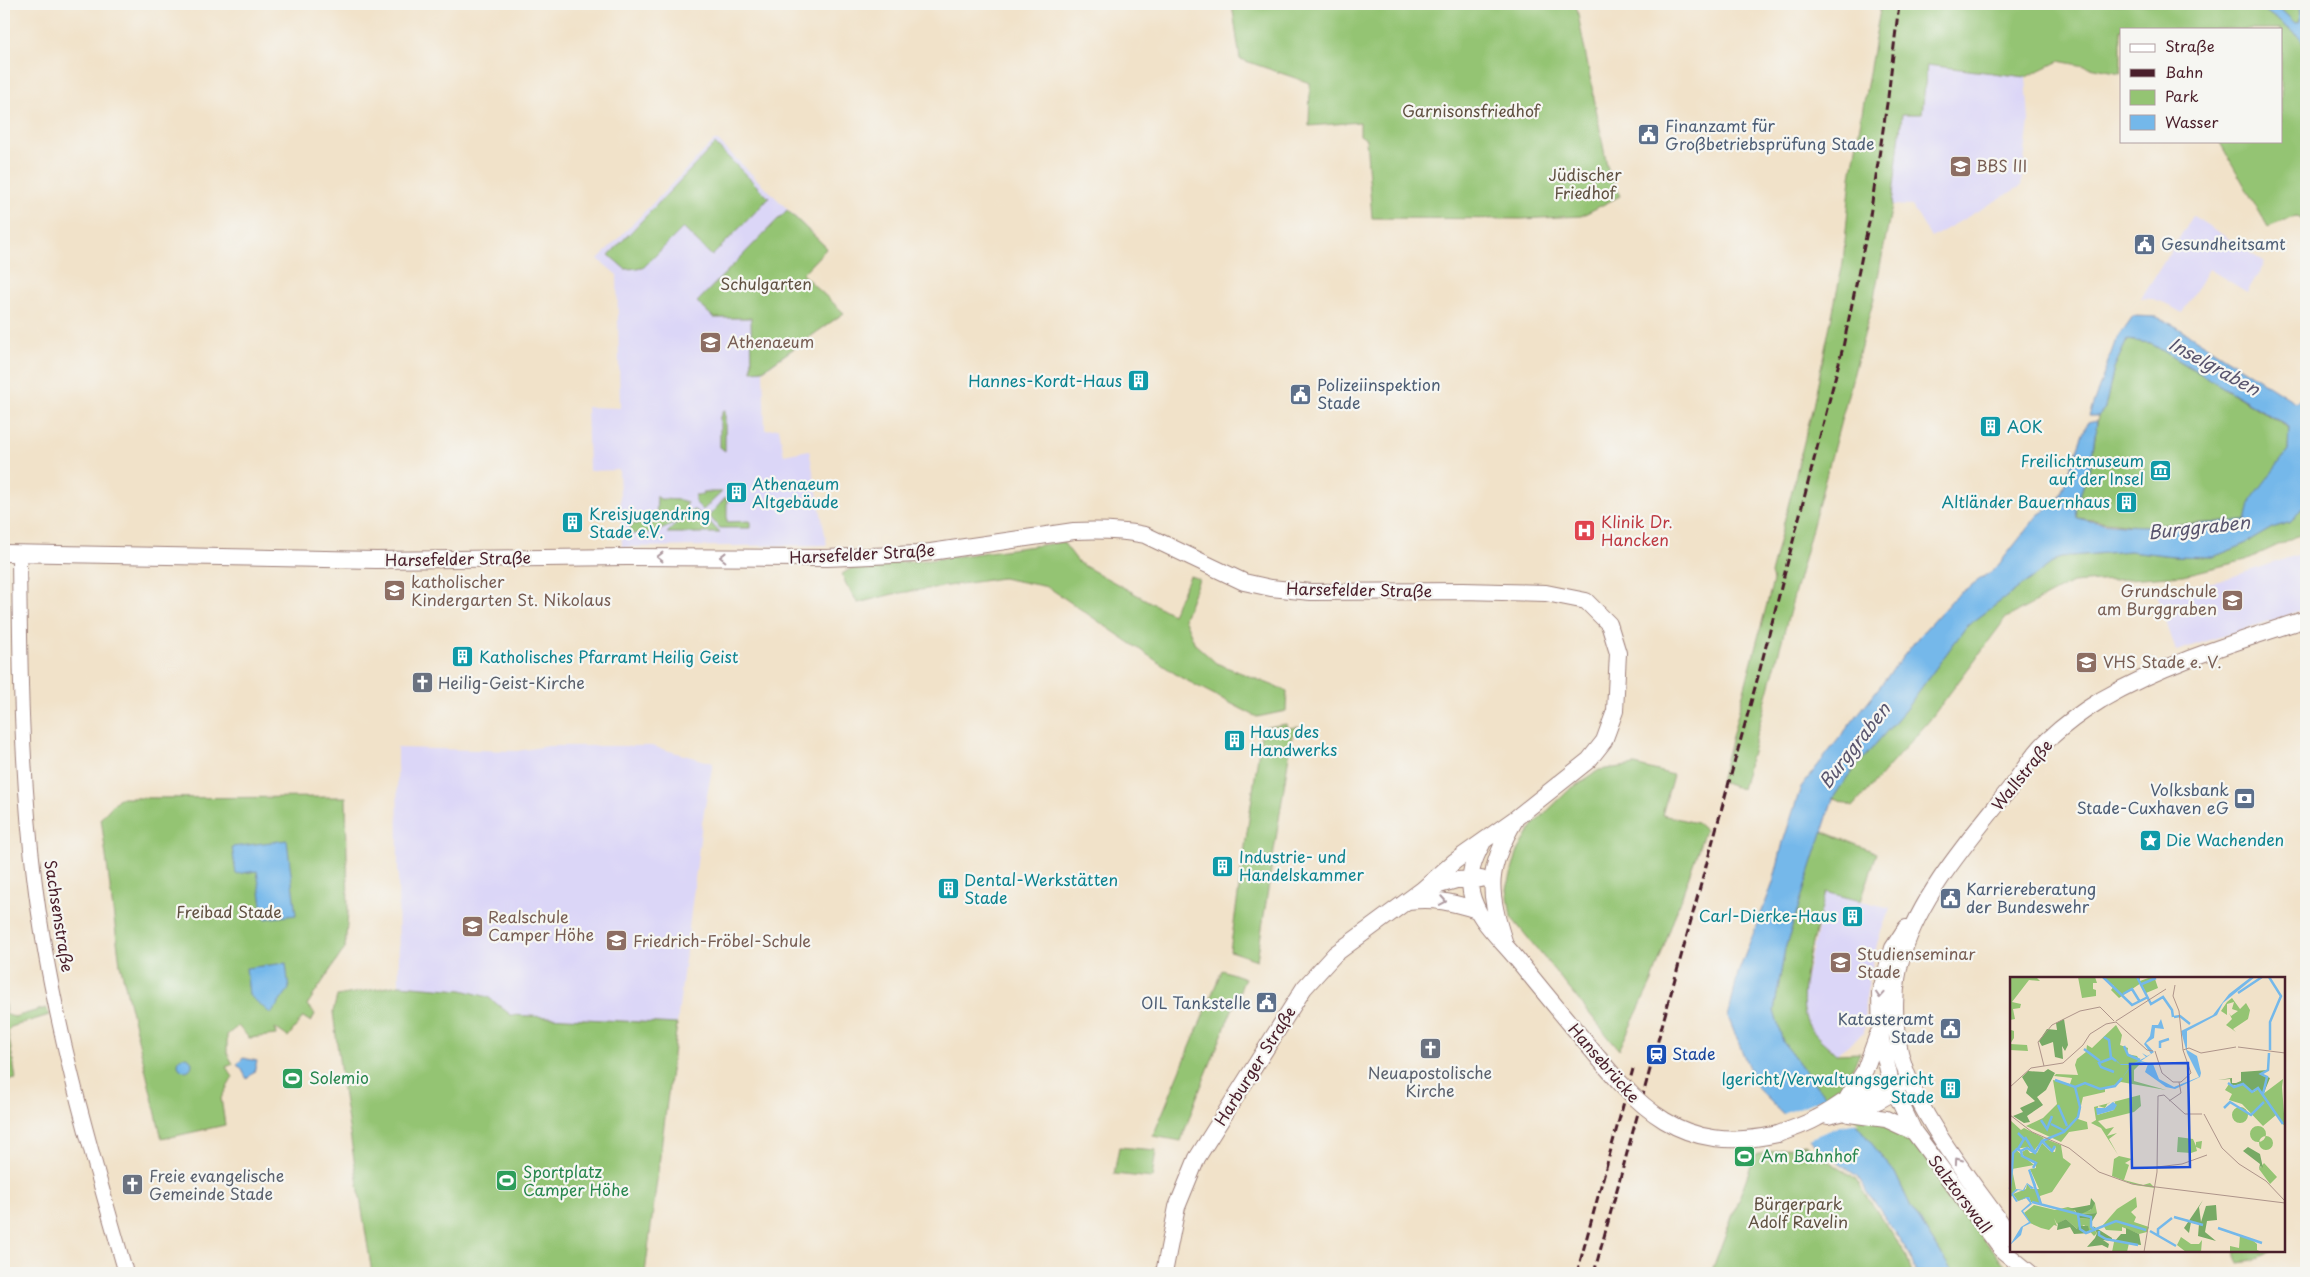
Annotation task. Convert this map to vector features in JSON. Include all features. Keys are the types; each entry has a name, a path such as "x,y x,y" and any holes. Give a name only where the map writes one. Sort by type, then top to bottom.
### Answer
{"main road":[{"name":"Harsefelder Straße","path":"12,554 376,560 627,556 827,558 917,554 1074,531 1129,532 1144,536 1244,582 1271,588 1311,592 1463,591 1546,593 1586,601 1609,624 1618,653 1615,711"},
{"name":"Wallstraße","path":"1898,1083 1896,1008 1903,955 1915,921 1946,873 2047,740 2100,701 2170,665 2306,618"},
{"name":"Harburger Straße","path":"1164,1273 1177,1207 1197,1158 1304,988 1335,954 1408,901 1456,861 1516,818 1589,760 1604,741 1615,711"},
{"name":"Harburger Straße","path":"1456,861 1471,874 1491,879 1495,860 1516,818"},
{"path":"1471,874 1483,842"},
{"name":"Harburger Straße","path":"1422,890 1471,874"},
{"name":"Hansebrücke","path":"1471,874 1471,890 1477,910 1489,929 1504,944 1623,1088 1649,1111 1669,1123 1698,1135 1726,1140 1757,1138 1778,1134 1898,1083"},
{"name":"Hansebrücke","path":"1491,879 1495,914 1504,944"},
{"path":"1408,901 1431,899 1477,910"},
{"name":"Wallstraße","path":"1914,1132 1898,1083 1884,1056 1880,1027 1880,992 1887,964 1902,932 1915,921"},
{"path":"1844,1106 1865,1070 1880,1027"},
{"path":"1898,1083 1915,1095 1932,1123 2010,1236"},
{"name":"Hansebrücke","path":"1844,1106 1886,1119 1914,1132"},
{"name":"Salztorswall","path":"1914,1132 2002,1250 2030,1273"},
{"path":"1972,1211 1986,1201"},
{"path":"2021,1252 2034,1273"}],"street":[{"name":"Sachsenstraße","path":"12,554 27,798 38,907 76,1096 126,1273"}],"shaded area":[{"name":"BBS III","path":"1927,65 2026,77 2029,121 2021,186 1931,238 1912,206 1892,205 1902,113 1922,114"},
{"name":"Athenaeum","path":"714,141 718,141 827,248 802,274 844,313 763,371 765,430 779,428 784,455 809,450 827,545 622,547 619,470 589,471 587,407 620,408 617,275 598,259"},
{"path":"2193,216 2265,262 2247,292 2209,269 2182,313 2165,303 2141,298"},
{"name":"Grundschule am Burggraben","path":"2306,552 2306,609 2176,651 2156,591 2219,581"},
{"name":"Realschule Camper Höhe","path":"548,746 651,746 713,763 702,823 677,1024 511,1015 488,997 462,990 399,985 397,748 517,751"},
{"name":"Studienseminar Stade","path":"1826,892 1890,908 1879,937 1870,974 1865,1004 1864,1033 1836,1054 1814,1033 1807,1022 1803,1008 1803,988"}],"green space":[{"name":"Garnisonsfriedhof","path":"1232,4 1576,4 1607,166 1620,196 1581,216 1522,219 1372,218 1366,139 1360,135 1360,122 1309,126 1310,83 1240,59"},
{"path":"1881,4 2256,4 2300,37 2306,50 2306,220 2296,216 2268,227 2220,142 2282,142 2282,28 2120,28 2120,73 2059,61 2026,77 1927,65 1922,114 1902,114 1892,205 1874,298 1742,789 1720,782 1773,581 1771,574 1813,406 1843,263 1851,177"},
{"path":"2275,4 2299,4 2300,21 2295,23"},
{"path":"715,144 769,198 712,256 683,228 643,268 625,269 609,255"},
{"name":"Schulgarten","path":"787,210 827,248 802,274 844,313 763,370 752,371 751,318 714,318 697,302"},
{"path":"2127,340 2150,343 2289,428 2288,451 2252,500 2246,521 2138,526 2077,518 2076,506 2091,464 2098,416 2105,408 2114,368"},
{"path":"722,411 725,411 725,451 720,447 720,416 722,416"},
{"path":"703,492 722,492 703,510 695,502 695,495 702,495"},
{"path":"657,496 660,499 687,502 684,511 673,524 665,528 647,533 630,534 630,524 656,523"},
{"path":"727,496 727,522 750,521 750,528 720,528 709,516"},
{"path":"2306,503 2306,532 2246,560 2184,575 2072,583 2006,618 1929,721 1853,807 1833,798 1848,776 1905,710 1966,627 2060,557 2129,551 2174,556 2213,557 2243,545 2272,528 2291,522"},
{"path":"694,510 708,520 720,533 667,533 689,511"},
{"path":"1063,542 1079,563 1172,614 1190,576 1199,579 1184,618 1195,644 1216,663 1287,691 1286,711 1257,717 1180,677 1048,587 1002,578 893,594 858,603 842,574 855,566 929,560"},
{"path":"1286,724 1287,728 1299,727 1292,736 1257,960 1230,951 1262,728"},
{"path":"1635,765 1673,775 1662,815 1697,823 1705,830 1652,981 1619,1050 1511,917 1507,889 1517,853 1534,824 1569,790 1599,770"},
{"name":"Freibad Stade","path":"346,797 348,913 345,948 307,1005 315,1014 311,1022 303,1017 288,1037 275,1028 276,1035 249,1038 238,1026 227,1035 227,1053 233,1064 226,1067 233,1077 221,1098 225,1125 162,1139 120,964 101,818 119,798"},
{"path":"1822,831 1877,853 1861,901 1826,892 1805,976 1803,994 1807,1022 1816,1035 1836,1054 1860,1053 1850,1073 1883,1125 1904,1135 1925,1156 1967,1218 2011,1273 1953,1273 1911,1207 1895,1173 1853,1120 1818,1088 1783,1042 1774,1011 1785,949"},
{"path":"1222,970 1245,978 1181,1141 1153,1136"},
{"name":"Sportplatz Camper Höhe","path":"399,985 462,990 488,997 511,1015 677,1024 645,1273 372,1273 343,1090 333,1012 337,996"},
{"path":"4,999 6,1013 14,1017 46,1008 49,1015 11,1027 8,1032 16,1079 4,1081"},
{"name":"Bürgerpark Adolf Ravelin","path":"1805,1144 1817,1154 1855,1178 1907,1257 1912,1273 1711,1273 1755,1155"},
{"path":"1119,1147 1156,1150 1152,1178 1114,1174"},
{"path":"2236,1252 2273,1252 2253,1260 2238,1262"}],"water":[{"path":"2256,4 2275,4 2295,23 2300,21 2299,4 2306,4 2306,50 2300,37"},
{"path":"2133,316 2157,317 2177,327 2295,402 2306,396 2306,503 2291,522 2272,528 2243,545 2213,557 2174,556 2129,551 2060,557 1966,627 1905,710 1848,776 1833,798 1785,949 1774,1011 1783,1042 1818,1088 1853,1120 1895,1173 1911,1207 1953,1273 1916,1273 1910,1255 1857,1176 1820,1150 1757,1088 1728,1017 1738,973 1773,883 1783,842 1801,787 1920,635 1956,596 1996,568 2038,515 2058,502 2087,423 2097,421 2091,464 2076,506 2077,518 2119,525 2161,526 2246,521 2251,500 2288,451 2289,427 2150,343 2127,340 2114,368 2105,408 2098,416 2089,416 2115,342"},
{"path":"287,840 296,915 264,919 257,871 236,874 232,847"},
{"path":"286,963 289,989 271,1014 249,995 246,968"},
{"path":"182,1057 188,1057 192,1064 188,1071 182,1071 178,1067 178,1061"},
{"path":"243,1058 257,1061 254,1072 247,1079 241,1068 237,1065"}],"pier":[{"path":"1830,1095 1859,1123 1840,1126 1806,1140 1781,1115"}],"railway":[{"path":"1594,1273 1759,673 1843,347 1869,222 1888,97 1899,4"},
{"path":"1577,1273 1633,1069"}],"place":[{"name":"Finanzamt für Großbetriebsprüfung Stade","path":"1649,135"},
{"name":"BBS III","path":"1960,166"},
{"name":"Gesundheitsamt","path":"2145,244"},
{"name":"Athenaeum","path":"711,342"},
{"name":"Hannes-Kordt-Haus","path":"1138,381"},
{"name":"Polizeiinspektion Stade","path":"1301,394"},
{"name":"AOK","path":"1991,427"},
{"name":"Freilichtmuseum auf der Insel","path":"2160,470"},
{"name":"Athenaeum Altgebäude","path":"736,493"},
{"name":"Altländer Bauernhaus","path":"2126,502"},
{"name":"Kreisjugendring Stade e.V.","path":"573,523"},
{"name":"Klinik Dr. Hancken","path":"1585,531"},
{"name":"katholischer Kindergarten St. Nikolaus","path":"395,591"},
{"name":"Grundschule am Burggraben","path":"2233,600"},
{"name":"Katholisches Pfarramt Heilig Geist","path":"463,657"},
{"name":"VHS Stade e. V.","path":"2087,662"},
{"name":"Heilig-Geist-Kirche","path":"422,683"},
{"name":"Haus des Handwerks","path":"1234,741"},
{"name":"Volksbank Stade-Cuxhaven eG","path":"2245,799"},
{"name":"Die Wachenden","path":"2150,840"},
{"name":"Industrie- und Handelskammer","path":"1223,866"},
{"name":"Dental-Werkstätten Stade","path":"948,889"},
{"name":"Karriereberatung der Bundeswehr","path":"1950,898"},
{"name":"Carl-Dierke-Haus","path":"1853,916"},
{"name":"Realschule Camper Höhe","path":"472,926"},
{"name":"Friedrich-Fröbel-Schule","path":"617,941"},
{"name":"Studienseminar Stade","path":"1841,963"},
{"name":"OIL Tankstelle","path":"1267,1003"},
{"name":"Katasteramt Stade","path":"1950,1028"},
{"name":"Neuapostolische Kirche","path":"1430,1049"},
{"name":"Stade","path":"1656,1054"},
{"name":"Solemio","path":"293,1078"},
{"name":"lgericht/Verwaltungsgericht Stade","path":"1950,1088"},
{"name":"Am Bahnhof","path":"1745,1156"},
{"name":"Sportplatz Camper Höhe","path":"507,1181"},
{"name":"Freie evangelische Gemeinde Stade","path":"133,1185"}],"park label":[{"name":"Jüdischer Friedhof","path":"1585,184"}],"water label":[{"name":"Inselgraben","path":"2214,367"},
{"name":"Burggraben","path":"2199,528"},
{"name":"Burggraben","path":"1855,746"}]}
